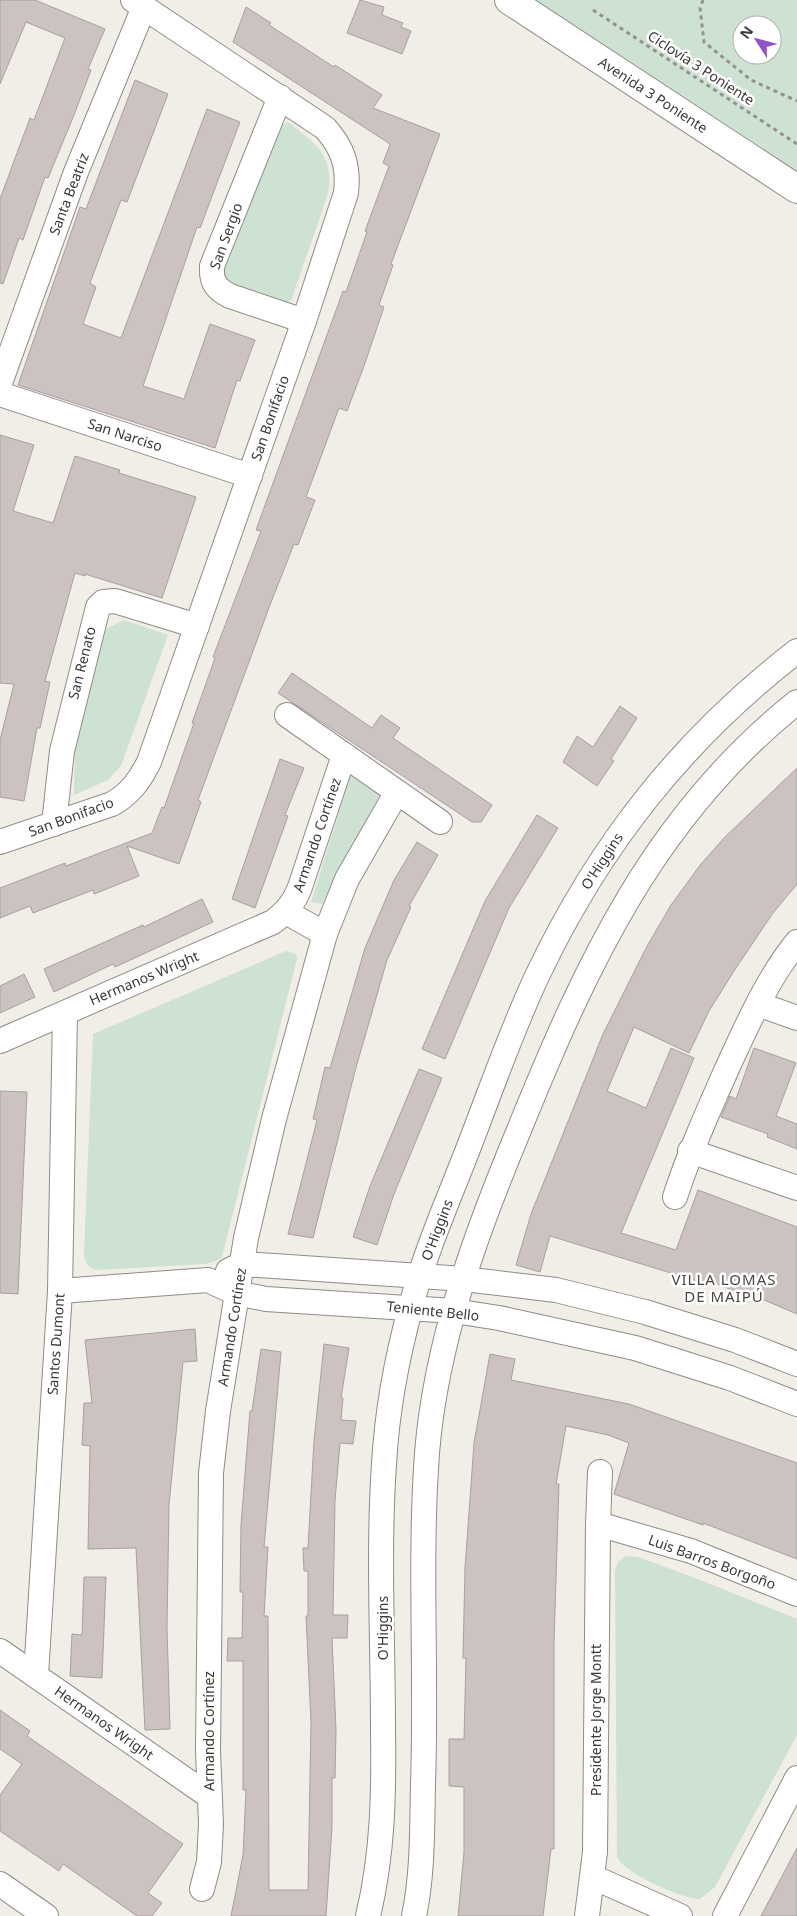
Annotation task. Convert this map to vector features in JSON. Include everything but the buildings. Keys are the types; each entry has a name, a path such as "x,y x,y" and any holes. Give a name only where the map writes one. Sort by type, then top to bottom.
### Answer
{"street":[{"name":"Avenida 3 Poniente","path":"510,0 797,189"},
{"name":"San Bonifacio","path":"0,842 112,804 123,798 141,778 149,762 198,626 304,322 342,211 348,179 342,150 335,138 325,128 138,4"},
{"name":"Santa Beatriz","path":"0,383 138,4"},
{"name":"San Sergio","path":"280,97 212,266 212,277 219,290 230,296 304,322"},
{"name":"San Narciso","path":"0,394 250,476"},
{"name":"San Renato","path":"54,824 62,751 98,607 103,602 115,601 198,626"},
{"name":"O'Higgins","path":"368,1916 379,1863 384,1794 384,1463 391,1401 410,1308 420,1275 506,1050 536,978 590,877 654,787 680,758 731,706 797,651"},
{"path":"414,1916 421,1864 424,1750 424,1518 427,1453 440,1370 454,1311 464,1279 493,1193 542,1073 570,1007 620,910 646,867 703,795 731,763 797,702"},
{"path":"287,715 440,822"},
{"name":"Armando Cortínez","path":"286,912 295,899 300,887 344,755"},
{"name":"Armando Cortínez","path":"202,1889 209,1862 211,1824 209,1796 212,1473 218,1411 236,1293 274,1119 324,934 347,879 397,792"},
{"path":"286,912 324,934"},
{"name":"Hermanos Wright","path":"0,1040 273,922 286,912"},
{"path":"675,1197 690,1151 758,1004 797,942"},
{"path":"758,1004 797,1018"},
{"name":"Santos Dumont","path":"36,1676 60,1291 65,1013"},
{"path":"690,1151 797,1188"},
{"path":"208,1280 242,1264 420,1275 556,1290 646,1312 735,1340 797,1364"},
{"name":"Teniente Bello","path":"60,1291 208,1280 236,1293 266,1299 454,1311 499,1318 635,1348 730,1378 797,1404"},
{"name":"Presidente Jorge Montt","path":"587,1916 593,1877 596,1817 600,1472"},
{"name":"Luis Barros Borgoño","path":"598,1524 691,1551 797,1594"},
{"name":"Hermanos Wright","path":"0,1651 209,1796"},
{"path":"725,1916 797,1778"},
{"path":"593,1877 680,1916"},
{"path":"0,1884 46,1916"}],"path":[{"path":"703,0 700,8 704,42 751,80 797,101"},
{"name":"Ciclovía 3 Poniente","path":"593,10 797,144"}],"green space":[{"path":"534,0 797,0 797,173"},
{"path":"288,122 321,151 326,160 329,181 328,194 291,301 276,304 225,286 221,268 274,130"},
{"path":"124,620 168,635 121,766 108,780 74,795 75,744 102,631"},
{"path":"351,774 380,794 322,904 311,902"},
{"path":"286,951 296,954 297,959 222,1257 205,1264 99,1270 89,1267 84,1253 93,1034"},
{"path":"626,1556 638,1557 698,1579 797,1619 797,1735 715,1887 700,1899 681,1895 654,1884 630,1870 617,1857 615,1571 618,1562"}],"district":[{"name":"VILLA LOMAS DE MAIPÚ","path":"724,1288"}]}
